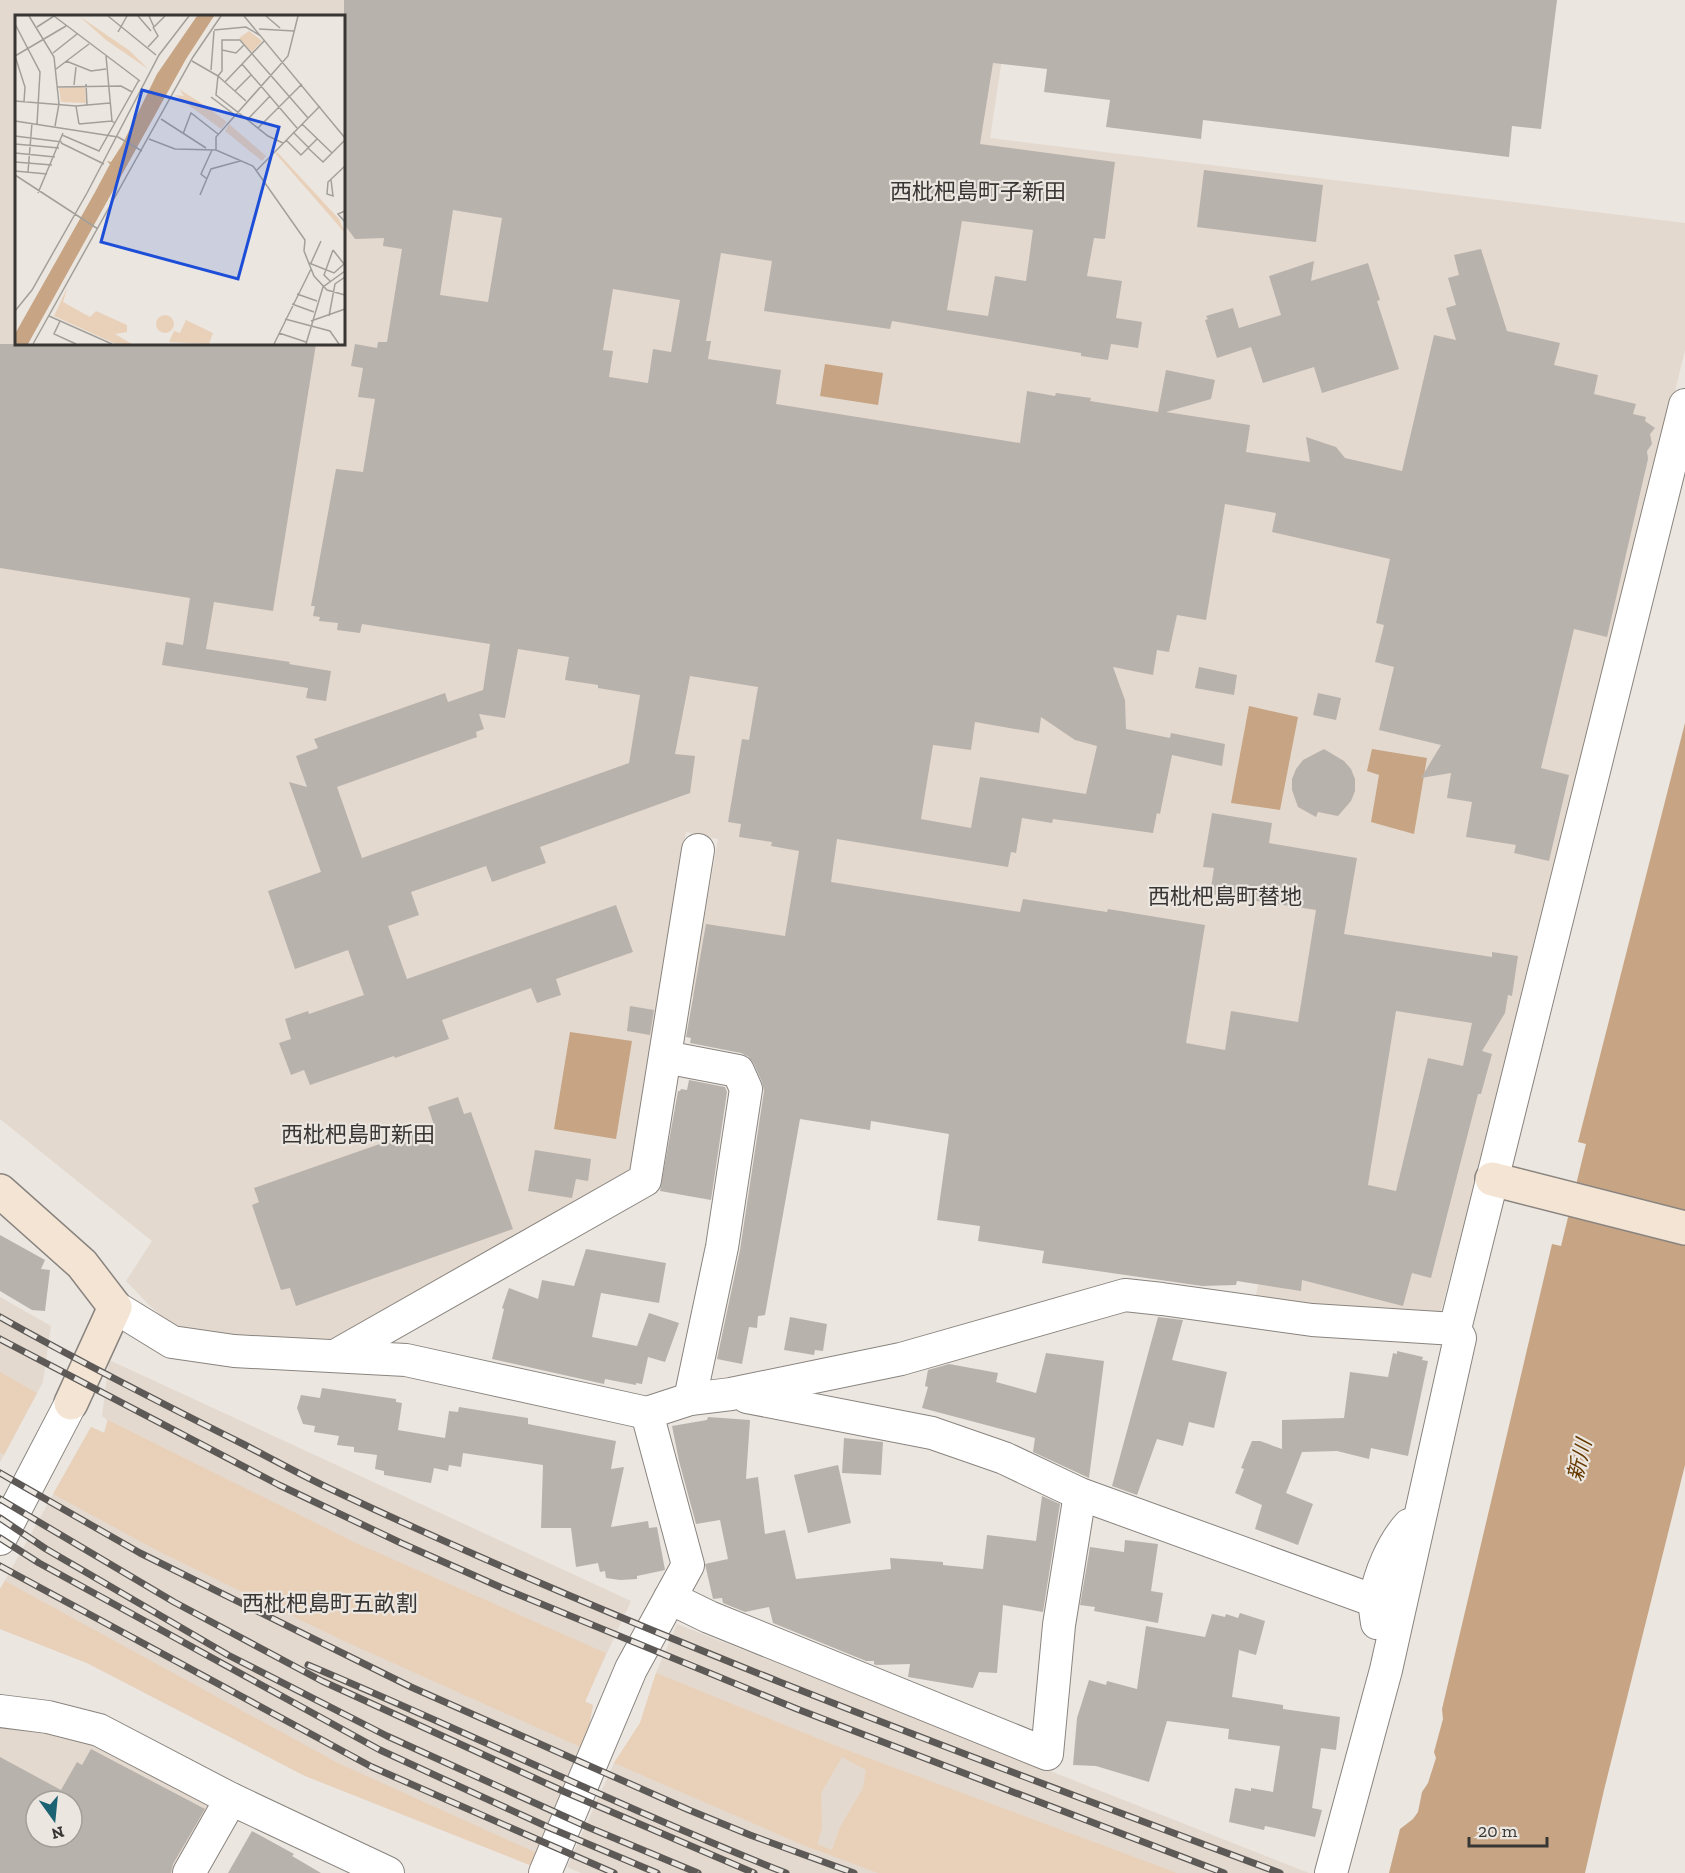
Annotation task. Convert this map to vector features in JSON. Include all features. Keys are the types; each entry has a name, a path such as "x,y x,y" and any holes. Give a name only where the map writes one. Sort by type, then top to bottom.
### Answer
{"street":[{"path":"1331,1873 1386,1670 1460,1338 1455,1329 1507,1183 1685,405"},
{"path":"335,1356 645,1180 698,850"},
{"path":"665,1058 738,1071 746,1089 722,1247 690,1399"},
{"path":"1507,1183 1685,1228"},
{"path":"0,1191 82,1264 115,1307 172,1342 234,1351 406,1360 647,1413 690,1399 731,1394 901,1359 1125,1295 1312,1320 1455,1329"},
{"path":"0,1539 71,1403 115,1307"},
{"path":"731,1394 932,1433 1004,1458 1080,1494 1375,1601"},
{"path":"545,1873 631,1669 688,1565 647,1413"},
{"path":"670,1598 720,1621 1047,1754 1059,1625 1080,1494"},
{"path":"1386,1670 1380,1652 1375,1601 1383,1569 1404,1531 1422,1510"},
{"path":"0,1711 48,1717 99,1730 231,1799 380,1871"},
{"path":"189,1873 231,1799"}],"shaded area":[{"path":"0,0 1011,0 990,138 1685,223 1685,350 1560,865 1440,1314 1255,1302 1275,1185 1269,1093 691,996 718,839 686,832 667,961 629,1173 327,1346 208,1333 170,1324 126,1281 152,1241 0,1119"},
{"path":"0,1297 51,1326 43,1382 0,1462"},
{"path":"109,1360 631,1601 585,1701 593,1705 585,1749 543,1856 305,1776 87,1663 0,1629 0,1589 91,1427 105,1433 107,1420 102,1416"},
{"path":"0,1372 37,1393 4,1455 0,1452"},
{"path":"108,1420 356,1543 606,1653 585,1702 593,1705 585,1749 344,1641 160,1552 53,1494 91,1427 104,1433"},
{"path":"5,1581 338,1763 543,1856 537,1868 305,1776 87,1663 0,1629 0,1589"},
{"path":"677,1624 1309,1873 581,1873 567,1867 614,1763 640,1723 656,1673"},
{"path":"656,1673 839,1747 1177,1873 878,1873 803,1845 614,1763 640,1723","holes":["842,1757 866,1770 863,1788 840,1827 832,1850 817,1844 822,1828 821,1793"]},
{"path":"0,1726 91,1739 205,1798 209,1811 175,1873 0,1873"}],"water":[{"path":"825,364 883,373 878,405 820,396"},
{"path":"1249,706 1298,717 1280,810 1231,803"},
{"name":"新川","path":"1685,723 1685,1465 1585,1873 1389,1873 1400,1829 1418,1812 1422,1792 1428,1783 1436,1758 1434,1752 1443,1719 1442,1709 1552,1244 1561,1246 1586,1144 1578,1142"},
{"path":"1372,749 1427,758 1414,834 1371,822 1379,775 1367,771"},
{"path":"570,1032 632,1041 616,1139 554,1129"}],"building":[{"path":"344,0 1557,0 1541,129 1512,126 1509,157 1203,120 1201,139 1106,127 1110,100 1044,92 1047,69 993,63 980,144 1115,162 1105,239 1094,238 1087,276 1122,281 1116,318 1142,322 1138,348 1111,344 1108,360 1081,356 1081,353 892,321 890,329 764,311 772,261 721,253 706,341 711,341 708,359 781,370 776,404 1020,443 1027,391 1055,396 1056,393 1091,398 1090,401 1158,412 1166,370 1215,380 1211,399 1166,412 1250,425 1246,452 1310,462 1306,437 1336,447 1345,458 1402,471 1434,335 1456,340 1446,308 1456,305 1448,278 1459,275 1454,255 1481,249 1507,331 1560,343 1554,365 1598,375 1594,394 1636,404 1633,414 1646,417 1645,421 1655,428 1650,434 1652,444 1647,451 1648,459 1607,637 1574,629 1541,768 1569,775 1549,861 1514,853 1516,845 1466,837 1472,802 1447,798 1451,773 1421,778 1441,745 1379,730 1394,667 1375,662 1384,625 1376,623 1390,559 1272,532 1276,513 1225,504 1206,620 1177,615 1169,652 1157,650 1153,675 1113,667 1125,700 1126,729 1170,738 1171,733 1225,744 1222,766 1172,755 1160,814 1157,813 1153,833 1053,819 1052,823 1022,818 1016,853 1011,852 1008,867 837,839 831,882 1020,912 1023,899 1107,912 1108,909 1205,925 1186,1043 1225,1050 1231,1011 1298,1022 1316,910 1210,894 1214,868 1203,867 1212,813 1272,823 1269,843 1357,858 1344,934 1492,957 1492,952 1518,956 1512,996 1508,995 1505,1013 1482,1051 1492,1054 1481,1094 1478,1094 1431,1278 1412,1273 1403,1306 1302,1280 1301,1291 1237,1281 1236,1285 1202,1286 1042,1263 1044,1251 978,1241 980,1226 937,1220 949,1134 871,1121 870,1130 800,1119 765,1315 758,1316 757,1328 749,1327 742,1364 717,1359 740,1250 764,1091 762,1082 749,1057 741,1053 690,1043 691,1038 686,1037 706,924 785,936 799,851 771,846 772,842 739,837 741,824 728,822 742,739 749,740 758,687 690,676 675,754 695,756 690,793 540,847 546,863 492,882 486,866 411,892 419,915 388,926 407,979 616,905 633,952 556,979 561,995 537,1003 531,988 442,1020 449,1039 310,1085 304,1070 291,1075 279,1043 291,1039 285,1019 308,1011 309,1014 364,995 348,950 295,969 268,891 321,872 289,782 307,787 296,756 318,748 314,739 445,693 448,702 483,690 490,644 362,624 360,633 337,630 338,623 319,621 320,617 313,616 315,606 311,606 336,469 363,472 375,399 358,397 363,368 351,366 355,344 377,348 378,342 387,342 402,249 383,246 384,238 355,239 345,225","holes":["453,210 502,218 488,302 440,295","962,221 1033,230 1026,281 995,276 988,316 947,310","613,289 680,300 671,352 653,349 648,383 609,377 613,351 603,350","518,649 569,657 565,680 640,695 629,763 362,858 337,787 477,737 476,732 484,729 479,714 505,718","1041,717 1075,740 1097,746 1086,794 980,777 971,828 921,819 933,745 971,750 975,722 1039,733","1396,1011 1472,1023 1463,1066 1428,1058 1396,1191 1368,1185"]},
{"path":"1204,170 1323,185 1316,242 1197,227"},
{"path":"1314,261 1311,281 1368,263 1380,300 1377,301 1399,369 1322,393 1314,367 1263,383 1251,347 1217,358 1205,320 1208,319 1206,316 1233,308 1239,328 1281,315 1269,276"},
{"path":"0,344 316,345 273,611 214,602 206,649 331,671 326,701 306,698 308,688 162,665 166,642 183,645 190,598 0,568"},
{"path":"1199,667 1237,675 1234,695 1195,688"},
{"path":"1318,693 1341,698 1336,720 1313,715"},
{"path":"1324,749 1344,761 1351,769 1355,779 1355,791 1351,801 1338,816 1318,812 1316,817 1298,807 1292,790 1292,779 1303,760"},
{"path":"630,1006 654,1010 650,1035 627,1031"},
{"path":"689,1080 725,1087 727,1092 711,1200 660,1191 678,1091 687,1090"},
{"path":"458,1097 464,1114 471,1112 513,1229 296,1306 290,1288 281,1290 252,1205 259,1202 254,1188 434,1125 428,1107"},
{"path":"535,1150 591,1159 588,1181 576,1179 572,1198 528,1191"},
{"path":"0,1235 45,1260 41,1269 50,1270 45,1311 32,1310 0,1291"},
{"path":"586,1249 666,1263 659,1303 601,1293 592,1337 637,1346 649,1313 679,1323 665,1362 648,1357 642,1384 605,1379 604,1384 492,1359 504,1309 502,1308 509,1288 538,1299 542,1280 574,1286"},
{"path":"790,1317 827,1324 823,1351 815,1350 814,1355 784,1350"},
{"path":"1158,1317 1183,1320 1172,1360 1227,1372 1214,1428 1189,1422 1183,1446 1157,1439 1137,1495 1112,1486"},
{"path":"1397,1351 1423,1357 1422,1360 1428,1361 1408,1456 1371,1448 1369,1459 1337,1451 1302,1452 1286,1493 1313,1504 1298,1545 1255,1529 1262,1505 1235,1493 1244,1469 1241,1468 1252,1441 1260,1441 1282,1449 1282,1420 1344,1418 1350,1372 1388,1377 1393,1353 1397,1354"},
{"path":"1046,1353 1104,1361 1089,1478 1033,1452 1035,1438 922,1408 928,1387 925,1386 928,1370 949,1364 998,1373 996,1382 1036,1393"},
{"path":"322,1388 396,1399 396,1402 402,1403 398,1430 445,1438 449,1411 458,1412 459,1407 528,1418 528,1424 616,1441 611,1469 624,1467 611,1527 648,1521 649,1528 657,1527 665,1570 637,1576 637,1579 620,1580 606,1578 605,1571 600,1572 598,1563 576,1567 571,1528 541,1528 543,1465 463,1453 461,1467 449,1465 448,1471 434,1468 431,1483 384,1475 384,1471 375,1469 377,1455 354,1452 354,1447 337,1445 339,1436 314,1432 315,1426 303,1424 297,1408 301,1395 320,1398"},
{"path":"708,1417 750,1420 746,1479 758,1477 765,1534 785,1530 796,1579 891,1569 890,1558 943,1562 943,1565 983,1569 987,1535 1036,1541 1042,1496 1060,1504 1043,1612 1003,1605 997,1673 979,1672 973,1688 908,1677 910,1664 876,1665 874,1661 866,1661 773,1623 769,1607 745,1612 723,1603 722,1598 713,1599 705,1564 728,1559 720,1520 696,1524 672,1426 707,1420"},
{"path":"844,1438 883,1442 881,1475 842,1473"},
{"path":"838,1465 851,1523 808,1533 794,1475"},
{"path":"1125,1540 1158,1544 1151,1591 1163,1593 1158,1623 1094,1611 1095,1607 1080,1605 1090,1547 1124,1552"},
{"path":"1240,1613 1265,1621 1256,1655 1239,1650 1232,1697 1283,1705 1283,1709 1340,1717 1336,1750 1321,1748 1312,1808 1322,1810 1315,1837 1265,1826 1264,1830 1229,1822 1235,1788 1273,1792 1280,1746 1228,1739 1229,1729 1167,1721 1149,1782 1096,1766 1073,1765 1077,1718 1089,1680 1106,1685 1107,1681 1137,1689 1146,1626 1205,1637 1212,1614 1225,1617 1226,1614 1238,1618"},
{"path":"91,1749 205,1809 173,1864 171,1873 0,1873 0,1757 59,1789 24,1789 24,1849 84,1849 84,1789 62,1789 77,1762 82,1765"},
{"path":"252,1831 294,1854 292,1856 321,1873 228,1873"}],"railway":[{"path":"0,1317 121,1382 325,1486 569,1596 923,1738 1280,1873"},
{"path":"0,1339 279,1485 500,1587 797,1709 1224,1873"},
{"path":"0,1473 140,1553 411,1687 689,1810 854,1873"},
{"path":"0,1499 174,1602 322,1681 565,1792 754,1873"},
{"path":"0,1518 46,1549 228,1655 387,1736 590,1828 698,1873"},
{"path":"0,1538 39,1563 380,1750 550,1828 657,1873"},
{"path":"0,1566 372,1767 614,1873"},
{"path":"308,1665 665,1823 786,1873"}],"district":[{"name":"西枇杷島町子新田","path":"978,191"},
{"name":"西枇杷島町替地","path":"1225,896"},
{"name":"西枇杷島町新田","path":"358,1134"},
{"name":"西枇杷島町五畝割","path":"330,1603"}]}
